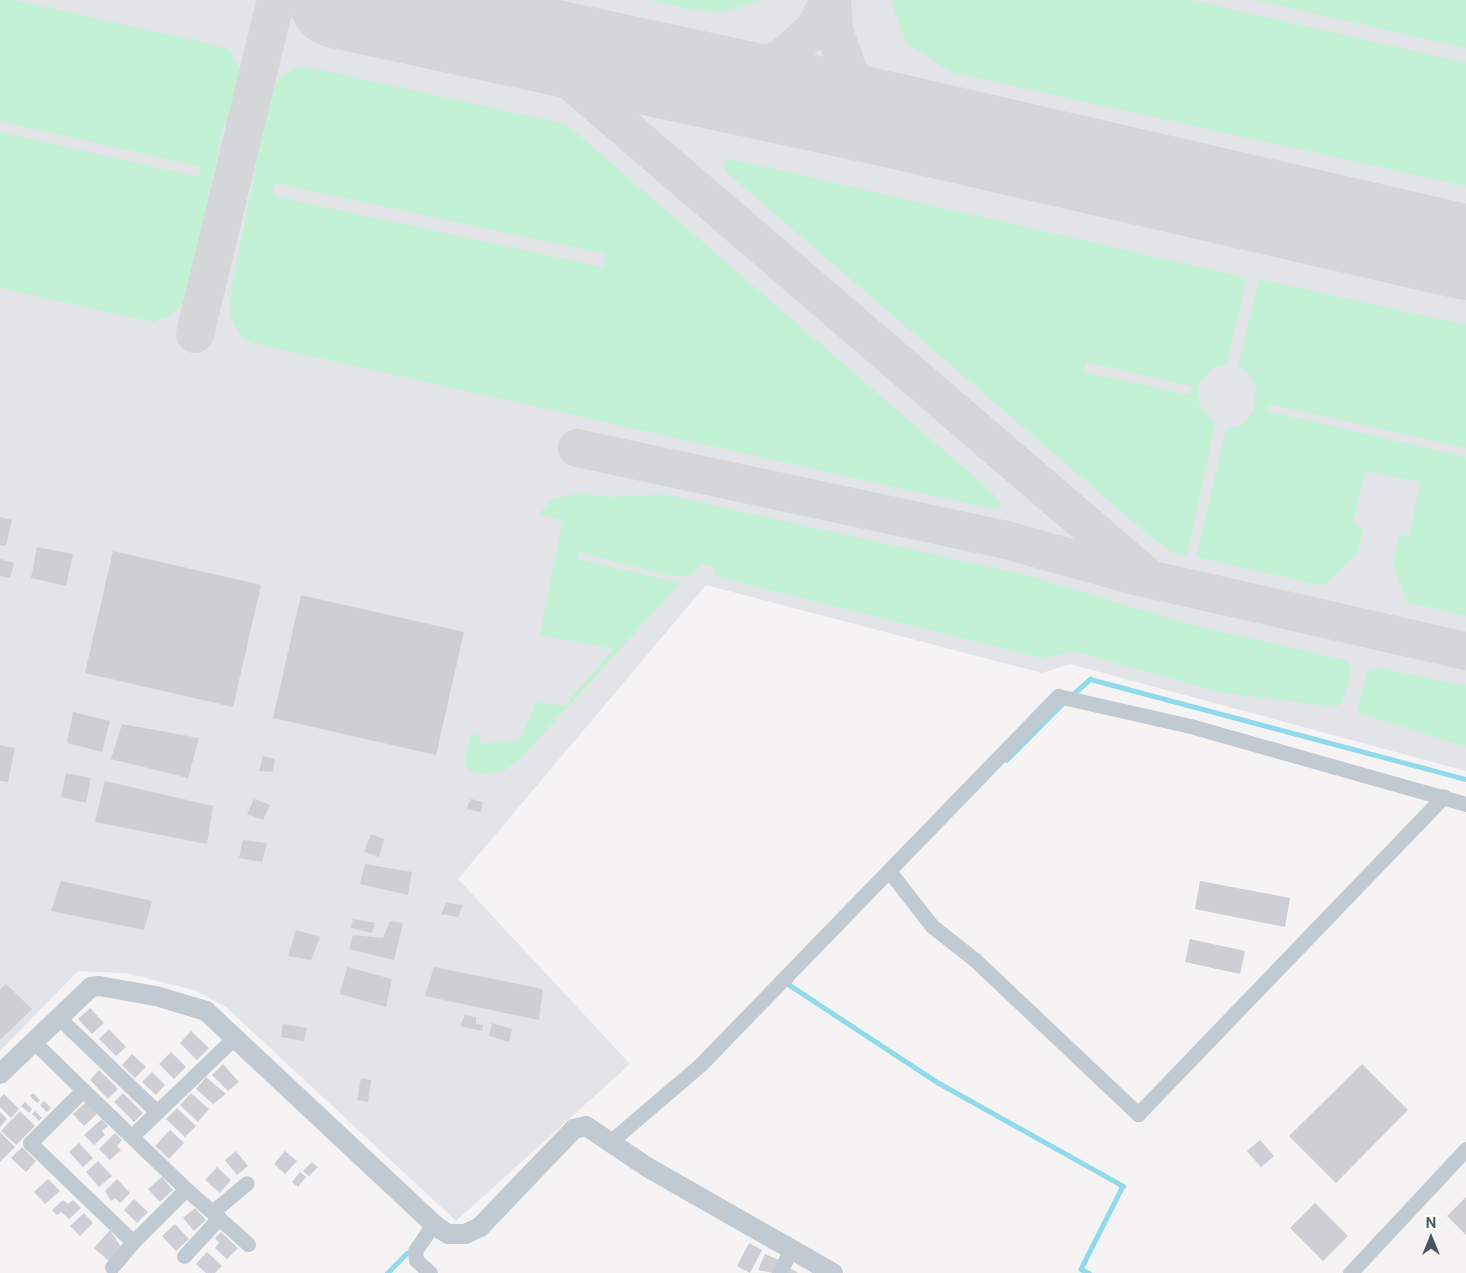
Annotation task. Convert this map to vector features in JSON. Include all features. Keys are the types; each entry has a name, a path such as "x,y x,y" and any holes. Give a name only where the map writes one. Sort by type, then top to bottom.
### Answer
{"street":[{"path":"611,1141 701,1064 1058,696 1194,727 1444,796 1466,804"},
{"path":"889,871 932,926 974,958 1138,1114 1444,796"},
{"path":"0,1074 90,987 99,986 156,996 206,1011 433,1224 448,1234 465,1234 480,1227 574,1130 586,1126 647,1167 833,1273"},
{"path":"58,1016 157,1112"},
{"path":"132,1136 235,1037"},
{"path":"33,1041 186,1189 248,1244"},
{"path":"83,1090 30,1143 133,1242"},
{"path":"1350,1273 1466,1149"},
{"path":"184,1256 216,1215 247,1182"},
{"path":"112,1267 133,1242 186,1189"},
{"path":"430,1273 416,1260 415,1251 433,1224"},
{"path":"779,1273 792,1249"}],"shaded area":[{"path":"0,0 1466,0 1466,771 1070,664 1042,673 706,585 458,879 630,1064 456,1221 226,1007 194,990 126,973 78,971 0,1051"}],"green space":[{"path":"0,0 13,0 207,43 228,49 238,65 241,87 232,116 224,125 193,266 196,281 182,305 173,314 153,322 0,288 0,132 199,177 201,167 0,121"},
{"path":"649,0 761,0 725,12 695,10"},
{"path":"891,0 1192,0 1466,63 1466,186 950,72 906,43"},
{"path":"1255,0 1466,0 1466,48"},
{"path":"308,67 566,124 993,493 1002,507 993,509 252,343 241,337 231,317 230,297 269,99 279,78 295,68","holes":["275,183 606,254 603,267 273,196"]},
{"path":"730,159 1247,278 1227,363 1211,369 1198,385 1199,405 1215,424 1187,556 1170,551 1151,537 726,172 723,162","holes":["1086,362 1192,386 1190,395 1084,372"]},
{"path":"1259,279 1466,325 1466,448 1269,404 1267,411 1466,457 1466,616 1407,602 1393,563 1399,534 1409,537 1420,482 1365,471 1353,524 1363,527 1358,553 1324,586 1196,557 1226,429 1242,425 1254,411 1256,388 1246,371 1238,366"},
{"path":"577,493 608,497 664,494 1026,575 1192,625 1345,660 1351,668 1350,678 1342,703 1335,707 1218,692 1081,653 1068,652 1045,659 717,577 713,567 701,563 692,574 675,577 579,552 577,559 680,583 523,756 504,771 481,774 471,771 465,766 464,759 471,736 480,733 480,744 520,740 536,701 564,706 614,649 540,635 563,520 539,514 551,500"},
{"path":"1381,668 1466,686 1466,747 1357,712 1367,671"}],"building":[{"path":"0,517 12,520 6,546 0,545"},
{"path":"37,547 73,554 66,586 31,578"},
{"path":"113,551 261,585 233,707 85,673"},
{"path":"0,559 14,563 10,578 0,576"},
{"path":"301,595 464,632 436,755 273,718"},
{"path":"73,712 110,721 102,752 67,743"},
{"path":"122,724 199,738 188,778 111,759"},
{"path":"0,745 15,748 8,782 0,781"},
{"path":"263,756 275,759 273,772 259,771"},
{"path":"66,773 91,778 86,803 61,797"},
{"path":"105,781 213,806 207,844 95,822"},
{"path":"254,799 270,805 263,820 247,814"},
{"path":"471,799 483,802 481,812 466,809"},
{"path":"371,834 384,839 379,857 364,852"},
{"path":"243,840 267,843 262,862 239,858"},
{"path":"365,864 412,872 408,895 360,884"},
{"path":"61,881 152,901 144,930 51,911"},
{"path":"1200,881 1290,898 1285,927 1195,909"},
{"path":"446,903 463,905 458,917 441,914"},
{"path":"353,919 375,923 372,933 351,928"},
{"path":"390,921 403,923 394,960 349,949 353,935 383,938"},
{"path":"296,930 320,937 311,960 288,956"},
{"path":"1190,939 1245,951 1240,974 1185,962"},
{"path":"347,967 392,979 386,1007 340,994"},
{"path":"434,967 543,989 539,1020 425,996"},
{"path":"6,984 32,1009 0,1040 0,990"},
{"path":"90,1008 104,1023 92,1034 78,1019"},
{"path":"465,1015 476,1017 476,1024 483,1025 482,1031 460,1026"},
{"path":"492,1023 512,1029 509,1042 489,1036"},
{"path":"283,1024 307,1028 304,1041 281,1037"},
{"path":"109,1029 126,1047 116,1056 99,1039"},
{"path":"191,1031 209,1048 197,1060 180,1043"},
{"path":"171,1052 186,1067 174,1079 159,1064"},
{"path":"132,1054 146,1067 135,1078 122,1065"},
{"path":"223,1064 239,1082 228,1091 212,1075"},
{"path":"1362,1064 1408,1110 1336,1183 1289,1136"},
{"path":"99,1070 118,1089 108,1099 90,1080"},
{"path":"152,1072 165,1085 156,1095 142,1082"},
{"path":"206,1077 226,1094 213,1104 196,1089"},
{"path":"361,1078 371,1080 368,1102 357,1100"},
{"path":"33,1093 40,1100 37,1103 30,1096"},
{"path":"123,1093 143,1113 134,1122 114,1102"},
{"path":"191,1093 209,1109 198,1122 180,1105"},
{"path":"4,1094 19,1109 11,1118 0,1107 0,1098"},
{"path":"44,1101 51,1108 47,1112 40,1105"},
{"path":"25,1102 32,1109 29,1113 21,1106"},
{"path":"86,1102 97,1114 84,1126 73,1114"},
{"path":"177,1108 196,1126 185,1137 166,1119"},
{"path":"20,1111 35,1126 16,1145 1,1131"},
{"path":"35,1111 42,1118 39,1121 32,1114"},
{"path":"0,1112 7,1119 0,1127"},
{"path":"102,1119 108,1126 102,1131 105,1135 94,1145 84,1135"},
{"path":"170,1130 184,1143 169,1159 155,1146"},
{"path":"0,1132 15,1147 0,1162"},
{"path":"115,1133 122,1140 117,1146 121,1150 110,1160 99,1149"},
{"path":"1260,1140 1274,1156 1261,1167 1247,1151"},
{"path":"79,1143 93,1158 83,1167 69,1152"},
{"path":"22,1147 36,1161 26,1172 11,1158"},
{"path":"236,1151 248,1166 237,1175 225,1160"},
{"path":"285,1151 297,1161 285,1174 274,1164"},
{"path":"98,1161 112,1176 99,1187 86,1172"},
{"path":"312,1162 318,1167 309,1176 303,1171"},
{"path":"217,1167 231,1180 220,1193 205,1180"},
{"path":"300,1172 306,1177 298,1187 292,1182"},
{"path":"162,1177 173,1190 160,1202 148,1189"},
{"path":"48,1179 60,1191 45,1204 34,1192"},
{"path":"117,1179 130,1193 120,1203 115,1198 111,1201 105,1191"},
{"path":"1466,1197 1466,1235 1447,1216"},
{"path":"134,1199 148,1212 137,1223 124,1210"},
{"path":"63,1200 68,1204 73,1200 81,1208 69,1219 61,1212 57,1215 52,1210"},
{"path":"1315,1203 1348,1236 1323,1261 1290,1228"},
{"path":"195,1208 206,1220 194,1231 183,1218"},
{"path":"84,1213 93,1223 80,1236 70,1226"},
{"path":"175,1224 189,1239 176,1251 162,1236"},
{"path":"110,1230 121,1247 109,1261 94,1248"},
{"path":"221,1232 238,1248 227,1259 215,1248 219,1243 215,1238"},
{"path":"749,1243 762,1250 750,1273 737,1266"},
{"path":"207,1252 222,1266 215,1273 206,1273 196,1264"},
{"path":"765,1254 779,1260 773,1273 758,1270"},
{"path":"790,1268 798,1273 787,1273"}],"waterway":[{"path":"1072,695 1090,679 1466,779"},
{"path":"1006,760 1064,702"},
{"path":"791,980 788,984 939,1083 1123,1186 1081,1269 1089,1273"},
{"path":"387,1273 407,1253"}],"taxiway":[{"path":"195,334 276,0"},
{"path":"718,81 749,76 784,56 814,30 829,0"},
{"path":"832,0 834,30 848,70 866,98 893,120"},
{"path":"525,42 1143,573"},
{"path":"577,448 1003,539 1131,575 1466,651"}],"runway":[{"path":"336,0 893,120 1466,252"}]}
